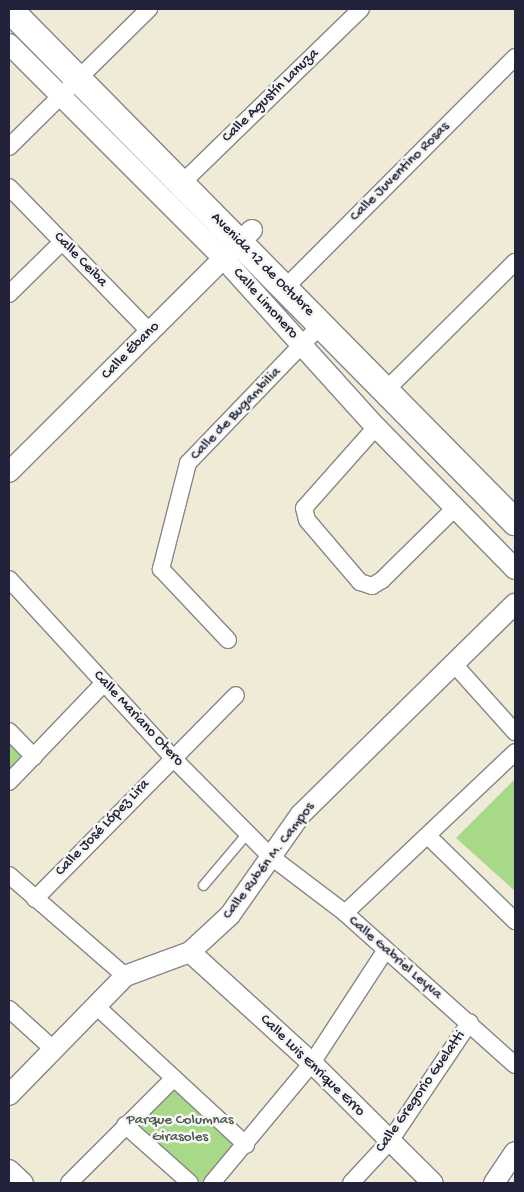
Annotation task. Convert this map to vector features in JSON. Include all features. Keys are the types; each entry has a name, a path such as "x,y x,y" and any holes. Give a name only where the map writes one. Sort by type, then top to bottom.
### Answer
{"main road":[{"name":"Avenida 12 de Octubre","path":"9,9 76,80 187,177 238,244 290,282 514,511"},
{"name":"Avenida 12 de Octubre","path":"32,9 76,80"},
{"name":"Avenida 12 de Octubre","path":"290,282 322,325 392,385"}],"street":[{"path":"9,147 149,9"},
{"name":"Calle Agustín Lanuza","path":"187,177 361,9"},
{"name":"Calle Limonero","path":"9,44 76,80 238,244 302,345 376,427 515,569"},
{"name":"Calle Juventino Rosas","path":"290,282 515,57"},
{"name":"Calle Ceiba","path":"9,187 151,332"},
{"path":"12,284 62,242"},
{"name":"Calle Ébano","path":"9,472 238,244"},
{"path":"392,385 515,262"},
{"path":"302,345 322,325"},
{"name":"Calle de Bugambilia","path":"228,640 160,569 188,463 302,345"},
{"path":"376,427 304,508 307,520 360,582 372,586 382,580 455,508"},
{"name":"Calle Mariano Otero","path":"9,579 172,757 270,856"},
{"name":"Calle Rubén M. Campos","path":"9,1095 52,1048 124,976 190,952 230,915 301,814 515,604"},
{"path":"453,663 515,732"},
{"path":"9,782 104,683"},
{"name":"Calle José López Lira","path":"35,899 172,757 236,695"},
{"path":"9,731 34,757"},
{"path":"345,914 515,752"},
{"path":"428,836 515,921"},
{"name":"Calle Gabriel Leyva","path":"270,856 345,914 385,951 470,1022 515,1065"},
{"path":"9,875 124,976"},
{"path":"212,1183 246,1145 312,1063 385,951"},
{"name":"Calle Luis Enrique Erro","path":"190,952 312,1063 433,1183"},
{"path":"95,1005 246,1145"},
{"path":"9,1008 52,1048"},
{"name":"Calle Gregorio Guelatti","path":"351,1183 390,1141 470,1022"},
{"path":"69,1183 174,1078"},
{"path":"125,1125 190,1183"},
{"path":"494,1183 515,1152"},
{"path":"9,1170 23,1183"}],"lane":[{"path":"203,886 247,833"}],"green space":[{"path":"9,737 25,755 9,770"},
{"path":"515,779 515,891 456,838"},
{"name":"Parque Columnas Girasoles","path":"175,1085 241,1147 208,1183 201,1183 132,1122"}]}
